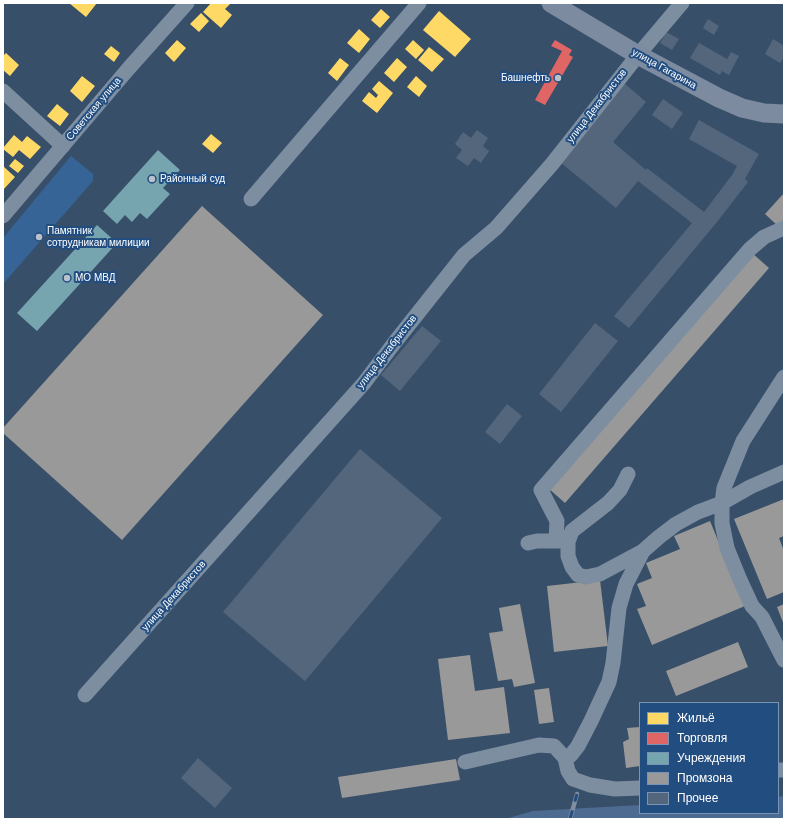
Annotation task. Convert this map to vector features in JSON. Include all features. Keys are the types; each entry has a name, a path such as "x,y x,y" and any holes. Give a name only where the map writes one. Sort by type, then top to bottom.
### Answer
{"main road":[{"name":"улица Гагарина","path":"551,3 638,55 706,91 742,108 764,113 784,114"}],"street":[{"name":"Советская улица","path":"3,216 129,68 187,3"},
{"path":"251,199 419,3"},
{"name":"улица Декабристов","path":"85,695 364,384 395,342 464,255 496,228 552,164 638,55 682,3"},
{"path":"3,91 63,146"},
{"path":"784,228 764,236 750,249 541,490 557,521 562,541 572,567 578,575 586,578 600,574 643,552 676,524 698,512 722,503 750,487 784,472"},
{"path":"784,377 743,441 724,488 722,503 722,523 727,548 752,606 762,617 784,660"},
{"path":"528,543 538,541 562,541 572,531 612,499 620,490 628,474"},
{"path":"565,758 571,755 578,746 609,682 613,663 618,608 626,584 643,552"},
{"path":"465,762 539,745 554,746 565,758 568,771 573,779 590,785 615,789 639,788"}],"shaded area":[{"path":"71,156 93,174 93,181 3,284 3,238"},
{"path":"784,796 784,819 505,819 533,811 639,805 639,814 779,814 779,797"}],"building: Жильё":[{"path":"69,3 97,3 86,17"},
{"path":"211,3 231,3 225,9 232,15 221,28 203,12"},
{"path":"381,9 390,17 380,28 371,20"},
{"path":"439,11 471,39 455,57 423,30"},
{"path":"201,13 209,21 199,32 190,24"},
{"path":"359,29 370,39 359,53 347,43"},
{"path":"177,40 186,48 174,62 165,53"},
{"path":"413,40 424,50 416,59 405,49"},
{"path":"111,46 120,53 114,62 104,54"},
{"path":"429,47 444,59 432,72 418,60"},
{"path":"6,53 19,65 10,76 3,70 3,56"},
{"path":"340,58 349,65 337,81 328,73"},
{"path":"397,58 407,67 394,82 384,73"},
{"path":"82,76 95,86 82,102 70,91"},
{"path":"416,76 427,86 419,97 407,87"},
{"path":"379,81 393,93 377,113 362,101 369,92 376,98 378,95 372,89"},
{"path":"57,104 69,114 60,126 47,116"},
{"path":"211,134 222,143 213,153 202,144"},
{"path":"14,135 22,142 27,136 41,147 30,159 19,150 13,157 3,148"},
{"path":"15,159 24,166 18,173 9,166"},
{"path":"3,166 15,177 3,190"}],"building: Торговля":[{"path":"555,40 572,50 569,55 573,57 545,105 535,100 562,51 551,46"}],"building: Учреждения":[{"name":"Районный суд","path":"158,150 180,170 163,188 170,194 147,219 140,213 132,222 125,215 117,224 103,211"},
{"name":"МО МВД","path":"97,225 117,243 37,331 17,313"}],"building: Промзона":[{"path":"784,193 784,219 778,226 765,214"},
{"path":"202,206 323,315 122,540 3,433 3,428"},
{"path":"752,253 769,268 565,503 548,488"},
{"path":"784,499 784,536 779,538 784,551 784,592 767,599 734,519"},
{"path":"710,521 745,606 652,645 637,609 646,606 637,584 652,578 646,563 680,549 674,536"},
{"path":"600,580 608,646 554,652 547,586"},
{"path":"520,604 535,683 514,687 512,679 498,681 489,633 503,631 499,608"},
{"path":"784,604 784,625 777,607"},
{"path":"738,642 748,667 676,696 666,671"},
{"path":"470,655 475,691 504,687 510,733 448,740 438,659"},
{"path":"549,688 554,722 539,724 534,690"},
{"path":"639,727 639,766 626,768 623,742 629,739 627,728"},
{"path":"456,759 460,780 342,798 338,777"}],"building: Прочее":[{"path":"708,19 719,26 714,35 703,28"},
{"path":"666,32 679,39 672,50 660,43"},
{"path":"773,39 784,46 784,57 780,63 765,54"},
{"path":"699,43 727,59 731,52 739,56 729,75 722,71 720,75 690,58"},
{"path":"624,83 646,102 613,142 646,170 647,168 704,212 737,166 689,139 699,120 759,154 745,179 748,182 717,222 629,328 614,316 692,223 638,181 616,208 560,162"},
{"path":"663,99 683,113 672,129 652,115"},
{"path":"477,130 488,138 483,146 489,151 481,163 474,158 468,166 456,158 462,150 455,144 463,132 471,138"},
{"path":"595,323 618,341 561,412 539,394"},
{"path":"422,326 441,341 400,391 381,375"},
{"path":"507,404 522,416 500,444 485,432"},
{"path":"360,449 442,518 305,681 223,612"},
{"path":"198,758 232,788 215,808 181,778"}],"railway":[{"path":"570,819 577,794"}],"place":[{"name":"Башнефть","path":"558,78"},
{"name":"Районный суд","path":"152,179"},
{"name":"Памятник сотрудникам милиции","path":"39,237"},
{"name":"МО МВД","path":"67,278"}]}
